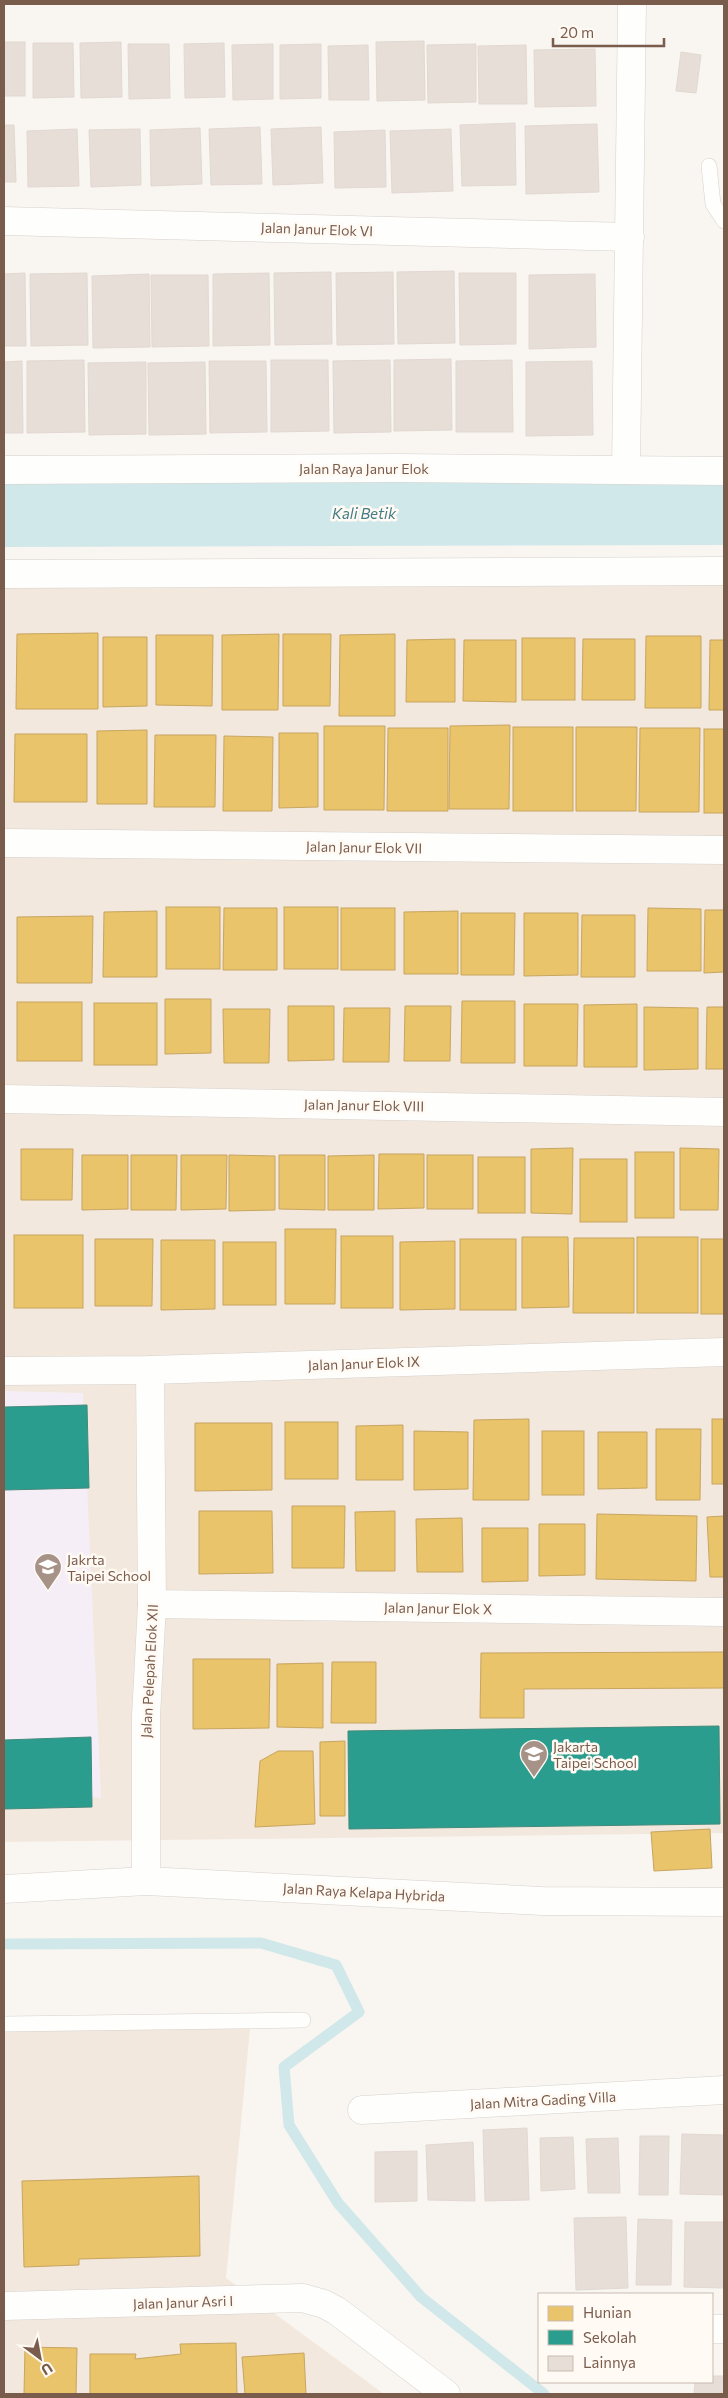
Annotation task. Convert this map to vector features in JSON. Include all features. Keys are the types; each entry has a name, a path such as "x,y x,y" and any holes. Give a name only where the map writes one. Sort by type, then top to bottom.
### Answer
{"street":[{"path":"626,470 632,4"},
{"name":"Jalan Janur Elok VI","path":"4,221 630,238"},
{"name":"Jalan Raya Janur Elok","path":"4,470 398,468 724,471"},
{"path":"4,574 724,571"},
{"name":"Jalan Janur Elok VII","path":"4,843 724,850"},
{"name":"Jalan Janur Elok VIII","path":"4,1099 724,1112"},
{"name":"Jalan Janur Elok IX","path":"4,1371 150,1370 724,1352"},
{"name":"Jalan Pelepah Elok XII","path":"146,1881 146,1716 152,1604 150,1370"},
{"name":"Jalan Janur Elok X","path":"152,1604 724,1612"},
{"name":"Jalan Raya Kelapa Hybrida","path":"4,1888 146,1881 542,1901 724,1902"},
{"name":"Jalan Mitra Gading Villa","path":"362,2110 724,2090"},
{"name":"Jalan Janur Asri I","path":"4,2306 303,2298 324,2304 355,2324 446,2394"}],"lane":[{"path":"709,166 713,204 724,221"},
{"path":"4,2024 303,2020"}],"shaded area":[{"path":"4,577 724,579 724,1833 4,1842"},
{"name":"Jakrta Taipei School","path":"4,1391 83,1393 101,1798 4,1790"},
{"path":"4,2028 250,2029 226,2278 384,2394 4,2394"}],"building: Hunian":[{"path":"98,633 98,709 16,709 17,634"},
{"path":"279,634 278,710 222,710 222,635"},
{"path":"283,634 331,634 330,706 283,706"},
{"path":"395,634 395,716 339,716 340,635"},
{"path":"156,635 213,635 212,706 156,705"},
{"path":"646,636 701,636 701,708 645,708"},
{"path":"103,637 147,637 147,706 103,707"},
{"path":"522,638 575,638 575,700 522,700"},
{"path":"455,639 455,702 406,702 407,640"},
{"path":"583,639 635,639 635,700 582,700"},
{"path":"464,640 516,640 516,702 463,701"},
{"path":"710,640 724,640 724,710 709,710"},
{"path":"510,725 509,809 449,809 450,726"},
{"path":"324,726 385,726 384,810 324,810"},
{"path":"513,727 573,727 573,811 513,811"},
{"path":"576,727 637,727 636,811 576,811"},
{"path":"388,728 448,728 448,811 387,811"},
{"path":"640,728 700,728 699,812 639,812"},
{"path":"704,729 724,729 724,813 704,813"},
{"path":"147,730 147,804 97,804 97,731"},
{"path":"279,733 318,733 318,807 279,808"},
{"path":"15,734 87,734 87,802 14,802"},
{"path":"155,735 216,735 215,807 154,807"},
{"path":"224,736 273,737 272,811 223,811"},
{"path":"166,907 220,907 220,969 166,969"},
{"path":"284,907 338,907 338,969 284,969"},
{"path":"224,908 277,908 277,970 223,970"},
{"path":"341,908 395,908 395,970 341,970"},
{"path":"648,908 701,909 701,971 647,971"},
{"path":"705,910 724,910 724,972 704,973"},
{"path":"157,911 157,977 103,977 104,912"},
{"path":"458,911 458,974 404,974 404,912"},
{"path":"461,913 515,913 514,975 461,975"},
{"path":"524,913 578,913 578,975 524,976"},
{"path":"582,915 635,915 635,977 581,977"},
{"path":"93,916 92,983 17,983 17,917"},
{"path":"165,999 211,999 211,1053 165,1054"},
{"path":"462,1001 515,1001 515,1063 461,1063"},
{"path":"17,1002 82,1002 82,1061 17,1061"},
{"path":"94,1003 157,1003 157,1065 94,1065"},
{"path":"524,1004 578,1004 577,1066 524,1066"},
{"path":"637,1004 637,1067 584,1067 584,1005"},
{"path":"288,1006 334,1006 334,1060 288,1061"},
{"path":"405,1006 451,1006 450,1061 404,1061"},
{"path":"644,1007 698,1008 698,1069 644,1070"},
{"path":"707,1007 724,1007 724,1069 706,1069"},
{"path":"344,1008 390,1008 389,1062 343,1062"},
{"path":"223,1009 270,1009 269,1063 224,1063"},
{"path":"573,1148 572,1214 531,1213 531,1149"},
{"path":"680,1148 719,1149 718,1210 680,1210"},
{"path":"21,1149 73,1149 72,1200 21,1200"},
{"path":"635,1152 674,1152 674,1218 635,1218"},
{"path":"379,1154 424,1154 424,1208 378,1209"},
{"path":"82,1155 128,1155 128,1209 82,1210"},
{"path":"131,1155 177,1155 176,1210 131,1210"},
{"path":"181,1155 227,1155 226,1209 181,1210"},
{"path":"229,1155 275,1156 275,1210 229,1211"},
{"path":"279,1155 325,1155 325,1210 279,1209"},
{"path":"374,1155 374,1210 328,1210 328,1156"},
{"path":"427,1155 473,1155 473,1209 427,1209"},
{"path":"478,1157 525,1157 525,1213 478,1213"},
{"path":"580,1159 627,1159 627,1222 580,1222"},
{"path":"285,1229 336,1229 335,1304 285,1304"},
{"path":"14,1235 83,1235 83,1308 14,1308"},
{"path":"341,1236 393,1236 393,1308 341,1308"},
{"path":"522,1237 568,1237 569,1307 522,1308"},
{"path":"637,1237 698,1237 698,1313 637,1313"},
{"path":"574,1238 634,1238 634,1313 573,1313"},
{"path":"95,1239 153,1239 152,1306 95,1306"},
{"path":"460,1239 516,1239 516,1310 460,1310"},
{"path":"701,1239 724,1239 724,1314 701,1314"},
{"path":"161,1240 215,1240 215,1309 161,1310"},
{"path":"455,1241 455,1309 400,1310 400,1242"},
{"path":"223,1242 276,1242 276,1305 223,1305"},
{"path":"529,1419 529,1500 473,1500 474,1420"},
{"path":"712,1419 724,1419 724,1484 712,1484"},
{"path":"285,1422 338,1422 338,1479 285,1479"},
{"path":"195,1423 272,1423 272,1490 195,1491"},
{"path":"403,1425 403,1480 356,1480 356,1426"},
{"path":"656,1429 701,1429 700,1500 656,1500"},
{"path":"414,1431 468,1432 468,1489 414,1490"},
{"path":"542,1431 584,1431 584,1495 542,1495"},
{"path":"598,1432 647,1432 647,1488 598,1489"},
{"path":"292,1506 345,1506 344,1568 292,1568"},
{"path":"199,1511 272,1511 273,1573 199,1574"},
{"path":"395,1511 395,1571 356,1571 355,1512"},
{"path":"597,1514 697,1516 696,1581 596,1579"},
{"path":"724,1516 724,1577 710,1577 707,1517"},
{"path":"462,1518 463,1572 417,1572 416,1519"},
{"path":"539,1524 585,1524 585,1575 539,1576"},
{"path":"482,1528 528,1528 528,1581 482,1582"},
{"path":"724,1652 724,1688 524,1689 524,1718 480,1718 481,1653"},
{"path":"193,1659 270,1659 269,1728 193,1729"},
{"path":"332,1662 376,1662 376,1723 331,1723"},
{"path":"323,1663 323,1728 277,1727 277,1664"},
{"path":"345,1741 345,1816 320,1816 320,1742"},
{"path":"278,1751 313,1751 315,1824 255,1827 260,1761"},
{"path":"710,1829 712,1868 654,1871 651,1832"},
{"path":"199,2176 200,2256 79,2259 79,2265 24,2267 22,2181"},
{"path":"236,2343 237,2394 90,2394 90,2354 136,2354 135,2359 181,2354 180,2344"},
{"path":"25,2347 77,2348 76,2394 24,2394"},
{"path":"304,2353 306,2394 245,2394 242,2357"}],"building: Sekolah":[{"path":"87,1405 89,1488 4,1490 4,1407"},
{"name":"Jakarta Taipei School","path":"719,1726 720,1824 349,1829 348,1731"},
{"path":"91,1737 92,1807 4,1809 4,1740"}],"building: Lainnya":[{"path":"424,41 425,100 377,101 376,42"},
{"path":"4,42 25,42 25,96 4,96"},
{"path":"121,42 122,97 81,98 80,43"},
{"path":"33,43 73,43 74,97 33,98"},
{"path":"224,43 225,97 185,98 184,44"},
{"path":"128,44 169,44 170,98 129,99"},
{"path":"273,44 273,99 233,100 232,45"},
{"path":"321,44 321,98 280,99 280,45"},
{"path":"476,44 476,102 428,103 427,45"},
{"path":"368,45 369,100 329,100 328,46"},
{"path":"526,45 527,104 479,104 478,46"},
{"path":"595,49 596,106 535,107 534,50"},
{"path":"681,52 701,55 696,93 676,91"},
{"path":"515,123 516,185 462,186 460,125"},
{"path":"597,124 599,192 526,194 525,126"},
{"path":"4,125 14,125 16,182 4,182"},
{"path":"260,127 262,184 211,185 209,129"},
{"path":"321,127 323,183 273,185 271,129"},
{"path":"200,128 202,184 151,186 150,130"},
{"path":"77,129 79,186 28,187 27,131"},
{"path":"140,129 141,185 91,187 89,130"},
{"path":"451,129 453,191 392,193 390,131"},
{"path":"385,130 386,187 335,188 334,132"},
{"path":"454,271 455,343 398,344 397,272"},
{"path":"331,272 332,344 275,345 274,273"},
{"path":"393,272 394,344 337,345 336,273"},
{"path":"25,273 26,346 4,346 4,274"},
{"path":"87,273 88,345 31,346 30,274"},
{"path":"269,273 270,345 213,346 213,274"},
{"path":"459,273 516,273 516,344 460,345"},
{"path":"149,274 150,347 93,348 92,276"},
{"path":"595,274 596,347 529,349 529,275"},
{"path":"151,275 208,275 209,346 152,347"},
{"path":"451,359 452,430 394,431 394,360"},
{"path":"84,360 85,432 27,433 27,361"},
{"path":"271,360 328,360 329,431 271,432"},
{"path":"390,360 391,432 334,433 333,361"},
{"path":"512,360 513,432 456,432 456,361"},
{"path":"22,361 23,433 4,433 4,362"},
{"path":"209,361 266,361 267,432 210,433"},
{"path":"592,361 593,435 526,436 526,362"},
{"path":"146,362 146,434 89,435 88,363"},
{"path":"205,362 206,434 149,435 148,363"},
{"path":"527,2128 529,2200 485,2201 483,2130"},
{"path":"682,2134 724,2135 724,2195 680,2194"},
{"path":"640,2136 669,2136 668,2195 639,2195"},
{"path":"573,2137 575,2189 541,2191 540,2138"},
{"path":"618,2138 620,2193 588,2193 586,2139"},
{"path":"473,2142 475,2201 428,2200 426,2145"},
{"path":"417,2151 417,2201 375,2202 375,2152"},
{"path":"626,2217 628,2288 576,2290 574,2218"},
{"path":"638,2219 672,2220 671,2285 636,2285"},
{"path":"685,2222 724,2222 724,2288 684,2287"},
{"path":"713,2376 724,2376 724,2394 694,2394 695,2383 713,2383"}],"waterway":[{"name":"Kali Betik","path":"4,514 724,512"},
{"path":"4,1944 261,1943 336,1965 359,2012 284,2067 289,2125 338,2203 421,2297 544,2394"}],"place":[{"name":"Jakrta Taipei School","path":"48,1591"},
{"name":"Jakarta Taipei School","path":"534,1778"}]}
